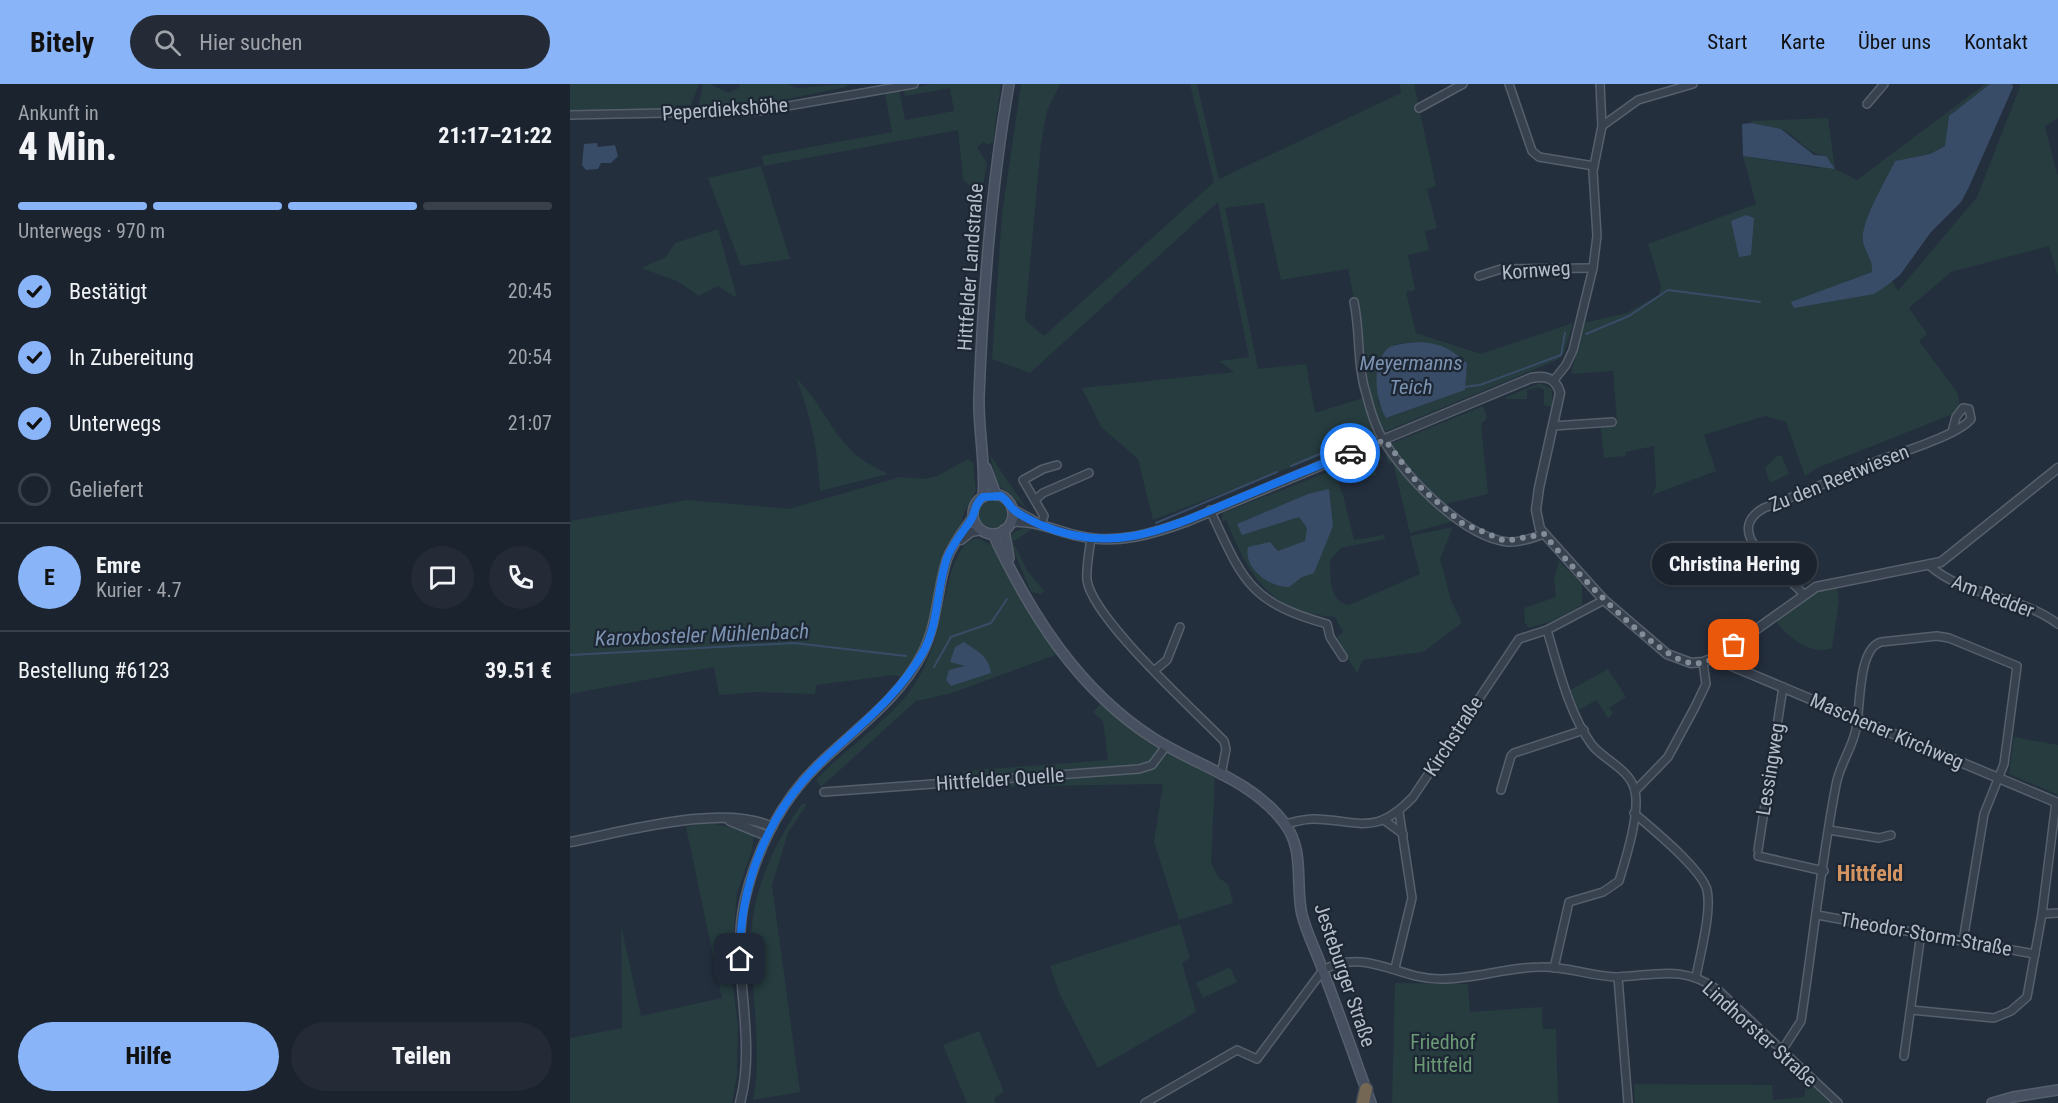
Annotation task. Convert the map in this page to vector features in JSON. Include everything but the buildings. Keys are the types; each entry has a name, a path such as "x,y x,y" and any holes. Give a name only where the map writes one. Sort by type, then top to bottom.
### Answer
{"highway":[{"path":"1363,1103 1366,1089"}],"main road":[{"name":"Hittfelder Landstraße","path":"983,497 980,396 992,201 1009,84"},
{"name":"Hittfelder Landstraße","path":"982,454 996,495"},
{"path":"996,495 1006,499 1012,509 1011,522 1004,530 993,534 981,530 973,517 975,505 983,497 996,495"},
{"path":"1004,530 1013,575"},
{"path":"993,534 1013,575 1048,634 1084,679 1113,709 1166,746"},
{"name":"Jesteburger Straße","path":"1166,746 1259,797 1285,824 1298,851 1303,917 1371,1103"},
{"path":"1992,1103 2013,1096 2058,1090"}],"street":[{"name":"Peperdiekshöhe","path":"570,115 759,111 914,84"},
{"path":"1419,108 1463,84"},
{"path":"1509,84 1532,151 1539,157 1594,166"},
{"path":"1554,380 1566,365 1573,350 1593,268 1597,236 1594,166 1602,126 1600,84"},
{"path":"1602,126 1638,100 1693,84"},
{"path":"1868,104 1884,84"},
{"name":"Kornweg","path":"1479,276 1501,269 1593,268"},
{"path":"1354,302 1358,321 1358,364 1366,397 1385,440 1422,489 1462,523 1505,541 1544,534"},
{"path":"1011,522 1041,525 1091,539 1143,536 1385,440 1531,378 1546,377 1554,380 1560,393 1536,506 1538,524 1544,534 1605,600 1667,654 1683,662 1703,662 1719,656 1803,594 1827,583 1930,566 1951,556 2058,468"},
{"path":"1553,426 1612,422"},
{"name":"Zu den Reetwiesen","path":"1803,594 1759,555 1751,531 1752,520 1757,513 1952,432"},
{"path":"1041,525 1044,516 1023,480 1043,469 1057,465"},
{"path":"1035,500 1089,473"},
{"path":"1012,509 1041,525"},
{"path":"1210,510 1236,564 1256,590 1281,609 1327,624 1330,637 1342,657"},
{"path":"740,1103 747,1060 740,959 741,925 749,882 767,836 804,780 887,702 912,669 930,634 947,560 955,541 973,517"},
{"path":"947,560 966,535 981,530"},
{"path":"1091,539 1087,567 1087,581 1091,591 1112,626 1224,741 1226,749 1221,775"},
{"name":"Am Redder","path":"1930,566 1942,577 2032,609 2058,624"},
{"name":"Kirchstraße","path":"1285,824 1311,819 1369,825 1399,812 1413,797 1519,639 1547,630 1605,600"},
{"path":"1155,670 1167,660 1180,627"},
{"path":"1547,630 1564,685 1584,730 1593,746 1628,777 1635,791 1634,813 1619,881 1603,892 1569,902 1554,968"},
{"path":"1781,1052 1801,1021 1836,782 1856,731 1867,655 1874,644 1943,637 2017,666 2000,778 1984,814 1963,941"},
{"name":"Maschener Kirchweg","path":"1719,656 1727,664 2057,802"},
{"path":"1635,791 1668,757 1706,684 1707,677 1703,662"},
{"name":"Lessingweg","path":"1783,687 1758,853 1824,871"},
{"path":"1501,790 1510,756 1520,750 1584,730"},
{"name":"Hittfelder Quelle","path":"824,792 1139,769 1152,765 1166,746"},
{"path":"1911,1010 1994,1018 2021,1004 2027,997 2042,914 2057,802"},
{"path":"1395,968 1412,898 1399,812"},
{"path":"1634,813 1703,880 1708,891 1696,977"},
{"path":"727,819 767,836"},
{"path":"570,842 682,820 753,819 772,827"},
{"path":"1384,820 1403,834"},
{"path":"1829,830 1879,838 1891,835"},
{"path":"2042,914 2058,913"},
{"name":"Theodor-Storm-Straße","path":"1817,915 2035,954"},
{"path":"1904,1056 1921,933"},
{"name":"Lindhorster Straße","path":"1323,970 1336,963 1359,962 1395,968 1415,976 1443,979 1529,968 1554,968 1618,976 1672,972 1696,977 1718,990 1781,1052 1838,1103"},
{"path":"1145,1103 1237,1050 1257,1059 1323,970"},
{"path":"1618,976 1628,1103"}],"green space":[{"path":"570,84 699,84 691,105 676,105 675,109 570,111"},
{"path":"703,84 710,84 728,93 739,88 740,84 788,84 797,88 847,84 846,87 757,105 698,108"},
{"path":"931,84 1001,84 993,142 988,145 983,142 977,147 987,163 981,197 963,179 958,130 764,166 762,156 892,132 885,93 899,90 905,120 954,111 950,88 905,96 904,90"},
{"path":"1021,84 1060,84 1047,111 1041,143 1025,320 1044,336 1214,182 1190,84 1197,84 1219,179 1401,93 1400,84 1414,84 1436,186 1427,189 1437,228 1425,231 1429,250 1408,255 1415,290 1406,292 1416,333 1481,354 1573,323 1564,353 1557,360 1391,429 1153,520 1138,459 1101,427 1082,388 1234,372 1219,361 1249,357 1218,202 1030,373 992,359 1002,215","holes":["1264,203 1281,280 1348,269 1357,314 1366,397 1315,413 1306,364 1258,369 1225,208","1417,342 1461,356 1467,363 1464,390 1386,418 1378,402 1380,359 1396,344"]},
{"path":"1985,84 1990,84 1949,116 1946,145 1930,154 1895,161 1863,241 1873,262 1872,272 1844,282 1874,294 1892,281 1898,291 1977,197 2021,84 2058,84 2058,118 2045,126 2058,177 2058,277 2049,246 1951,272 1909,308 1927,334 1919,341 1957,392 1960,405 1953,414 1817,468 1805,476 1786,422 1765,416 1704,435 1716,471 1652,495 1656,487 1654,446 1625,452 1626,456 1604,458 1600,423 1617,421 1613,371 1571,374 1584,323 1627,313 1659,295 1661,286 1648,244 1756,204 1743,156 1818,168 1826,156 1808,149 1781,129 1756,125 1750,121 1828,118 1835,169 1857,180"},
{"path":"761,166 790,259 741,266 708,178"},
{"path":"718,229 737,298 718,286 699,296 677,281 641,268 666,257 675,243"},
{"path":"796,378 848,447 863,460 888,474 820,491 813,433"},
{"path":"1540,383 1552,389 1552,407 1544,405 1544,390 1538,387 1527,390 1527,399 1506,399 1506,397"},
{"path":"1483,406 1487,418 1481,424 1488,494 1446,504 1424,488 1390,444"},
{"path":"1379,447 1382,459 1374,462 1376,475 1354,480 1344,461"},
{"path":"1384,447 1421,491 1454,521 1410,533 1393,463 1388,463"},
{"path":"990,455 1027,509 997,484"},
{"path":"1777,456 1782,456 1789,474 1770,483 1765,468"},
{"path":"968,459 973,463 976,490 962,517 963,524 945,548 930,619 917,655 902,677 894,675 816,685 815,694 757,692 719,695 714,667 570,694 570,521 688,500 789,509 900,477 924,479 937,476"},
{"path":"1333,470 1343,495 1354,540 1384,535 1385,539 1341,548 1330,560 1332,587 1337,599 1342,603 1349,605 1420,574 1410,536 1453,527 1440,559 1451,600 1462,623 1423,652 1363,660 1357,673 1335,639 1343,632 1335,617 1294,608 1264,588 1243,558 1226,520 1221,522 1223,513"},
{"path":"993,500 1003,504 1007,514 1003,524 993,528 983,524 979,514 983,504"},
{"path":"1024,528 1031,530 1013,542 1027,570 1044,591 1041,594 1031,592 1013,549 1012,533"},
{"path":"978,538 997,548 1010,582 1058,654 952,693 916,701 821,787 816,780 890,713 916,683 938,632 948,583 954,566 960,552 968,542"},
{"path":"1559,561 1582,584 1582,605 1552,621 1529,628 1525,623 1524,608 1556,597 1554,579"},
{"path":"1837,585 1839,601 1832,648 1815,650 1799,643 1774,619 1819,590"},
{"path":"1608,669 1626,697 1609,708 1613,714 1608,718 1596,700 1579,710 1570,690"},
{"path":"1101,703 1144,737 1215,778 1211,863 1219,878 1228,884 1233,903 1179,920 1154,842 1163,784 965,787 963,771 1108,760 1103,721 1093,712"},
{"path":"2014,737 2058,745 2058,795 2009,774"},
{"path":"802,804 807,804 788,833 772,885 800,1092 753,1100 757,1042 751,964 752,925 759,888 773,853 791,819"},
{"path":"706,822 754,833 752,851 737,893 731,973 738,1025 737,1075 732,1103 570,1103 570,1038 622,1028 621,926 641,1016 722,998 686,827"},
{"path":"1180,924 1190,958 1182,963 1196,1012 1098,1068 1060,995 1050,966"},
{"path":"1230,967 1237,982 1203,998 1196,983"},
{"name":"Friedhof Hittfeld","path":"1395,983 1468,984 1470,1012 1542,1007 1543,1029 1556,1029 1558,1103 1392,1103"},
{"path":"979,1031 1004,1092 994,1098 996,1103 967,1103 943,1045"},
{"path":"1807,1082 1834,1103 1635,1103 1634,1084 1772,1085 1773,1100 1804,1097"}],"water":[{"path":"1990,84 2012,84 2013,87 1969,187 1961,202 1931,232 1900,275 1874,294 1794,308 1791,302 1872,272 1863,233 1870,212 1895,161 1930,154 1945,146 1949,116"},
{"path":"1751,123 1781,129 1814,155 1826,156 1835,169 1743,156 1742,124"},
{"path":"597,143 598,147 615,145 618,156 611,163 601,163 598,169 586,170 582,165 584,144"},
{"path":"1746,215 1754,218 1751,255 1739,257 1731,221"},
{"name":"Meyermanns Teich","path":"1417,342 1444,347 1467,363 1465,390 1386,418 1380,403 1377,384 1381,357 1392,346"},
{"path":"1329,489 1333,526 1314,573 1302,577 1289,587 1266,580 1250,562 1248,547 1270,542 1278,551 1305,541 1307,528 1299,517 1242,535 1237,524 1308,494"},
{"path":"964,642 985,658 991,673 951,686 946,680 949,670 965,666 950,662 955,647"}],"waterway":[{"name":"Karoxbosteler Mühlenbach","path":"1586,334 1629,316 1668,290 1760,302"},
{"name":"Karoxbosteler Mühlenbach","path":"1463,387 1480,385 1561,355 1565,333"},
{"name":"Karoxbosteler Mühlenbach","path":"1291,466 1367,434"},
{"name":"Karoxbosteler Mühlenbach","path":"1156,523 1277,472"},
{"name":"Karoxbosteler Mühlenbach","path":"934,667 951,637 991,623 1007,599"},
{"name":"Karoxbosteler Mühlenbach","path":"570,655 794,643 906,656"}],"way so far":[{"path":"1350,453 1385,440 1422,489 1462,523 1500,540 1511,542 1544,534 1605,600 1667,654 1683,662 1711,660 1734,645"}],"place":[{"name":"Christina Hering","path":"1734,645"}],"district":[{"name":"Hittfeld","path":"1870,873"}],"route":[{"path":"740,959 744,903 755,864 767,836 804,780 887,702 923,652 936,613 947,560 959,534 973,517 978,501 989,495 1001,496 1006,499 1012,509 1041,525 1091,539 1126,539 1158,532 1188,521 1350,453"}]}
